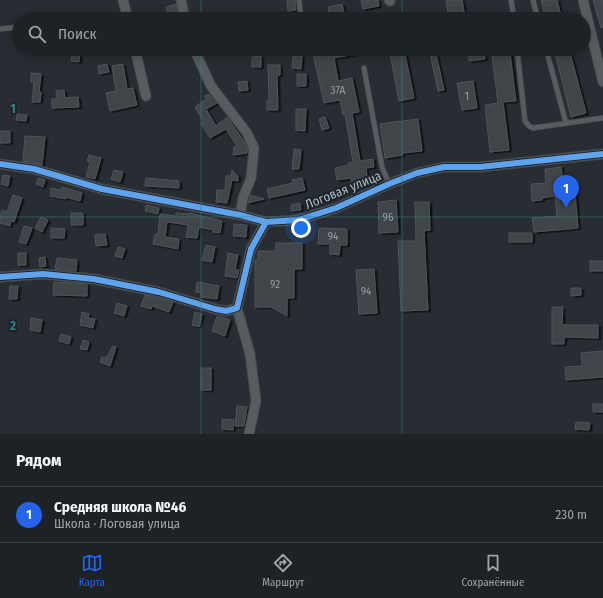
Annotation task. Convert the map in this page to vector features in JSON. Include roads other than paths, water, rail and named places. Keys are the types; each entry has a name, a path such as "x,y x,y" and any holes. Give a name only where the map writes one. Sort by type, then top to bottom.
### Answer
{"street":[{"path":"124,0 127,12"},
{"path":"181,0 184,12"},
{"path":"582,0 585,12"},
{"path":"591,35 603,82"},
{"path":"137,56 146,96"},
{"path":"197,56 211,86 247,133 254,148 251,178 243,198 240,215"},
{"name":"Логовая улица","path":"0,164 34,169 102,189 240,215 266,222 298,220 336,208 417,173 444,167 480,167 603,154"},
{"path":"249,434 256,401 250,354 237,308 251,249 266,222"},
{"path":"0,277 43,274 94,279 159,292 215,309 226,311 237,308"}],"lane":[{"path":"299,0 300,12"},
{"path":"511,0 513,12"},
{"path":"533,0 536,12"},
{"path":"0,29 12,28"},
{"path":"518,56 525,121 529,126 533,128 603,118"},
{"path":"548,56 566,123"},
{"path":"364,68 382,167 389,184"}],"place":[{"name":"Средняя школа №46","path":"566,208"}]}
